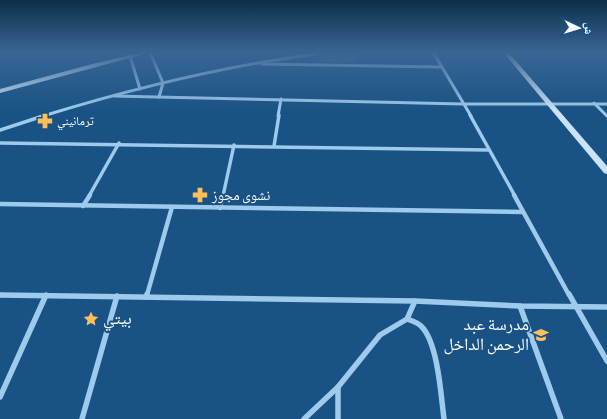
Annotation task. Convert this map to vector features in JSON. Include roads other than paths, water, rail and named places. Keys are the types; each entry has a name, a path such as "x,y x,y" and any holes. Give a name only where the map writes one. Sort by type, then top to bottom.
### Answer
{"street":[{"path":"0,91 72,72"},
{"path":"135,72 140,89"},
{"path":"158,72 163,83 159,97"},
{"path":"0,130 114,96 163,83 216,72"},
{"path":"445,72 607,362"},
{"path":"522,72 607,171"},
{"path":"114,96 463,104 607,104"},
{"path":"274,146 281,99"},
{"path":"594,103 607,116"},
{"path":"0,143 119,143 489,150"},
{"path":"84,206 119,143"},
{"path":"220,208 234,145"},
{"path":"0,204 523,212"},
{"path":"146,297 172,207"},
{"path":"0,294 607,307"},
{"path":"0,397 46,295"},
{"path":"82,419 117,296"},
{"path":"304,419 338,387 380,335 407,319 415,302"},
{"path":"520,306 561,419"},
{"path":"407,319 422,326 430,339 437,369 444,419"},
{"path":"338,387 338,419"}],"place":[{"name":"ترمانيني","path":"45,121"},
{"name":"نشوى مجوز","path":"200,195"},
{"name":"بيتي","path":"91,319"},
{"name":"مدرسة عبد الرحمن الداخل","path":"541,335"}]}
